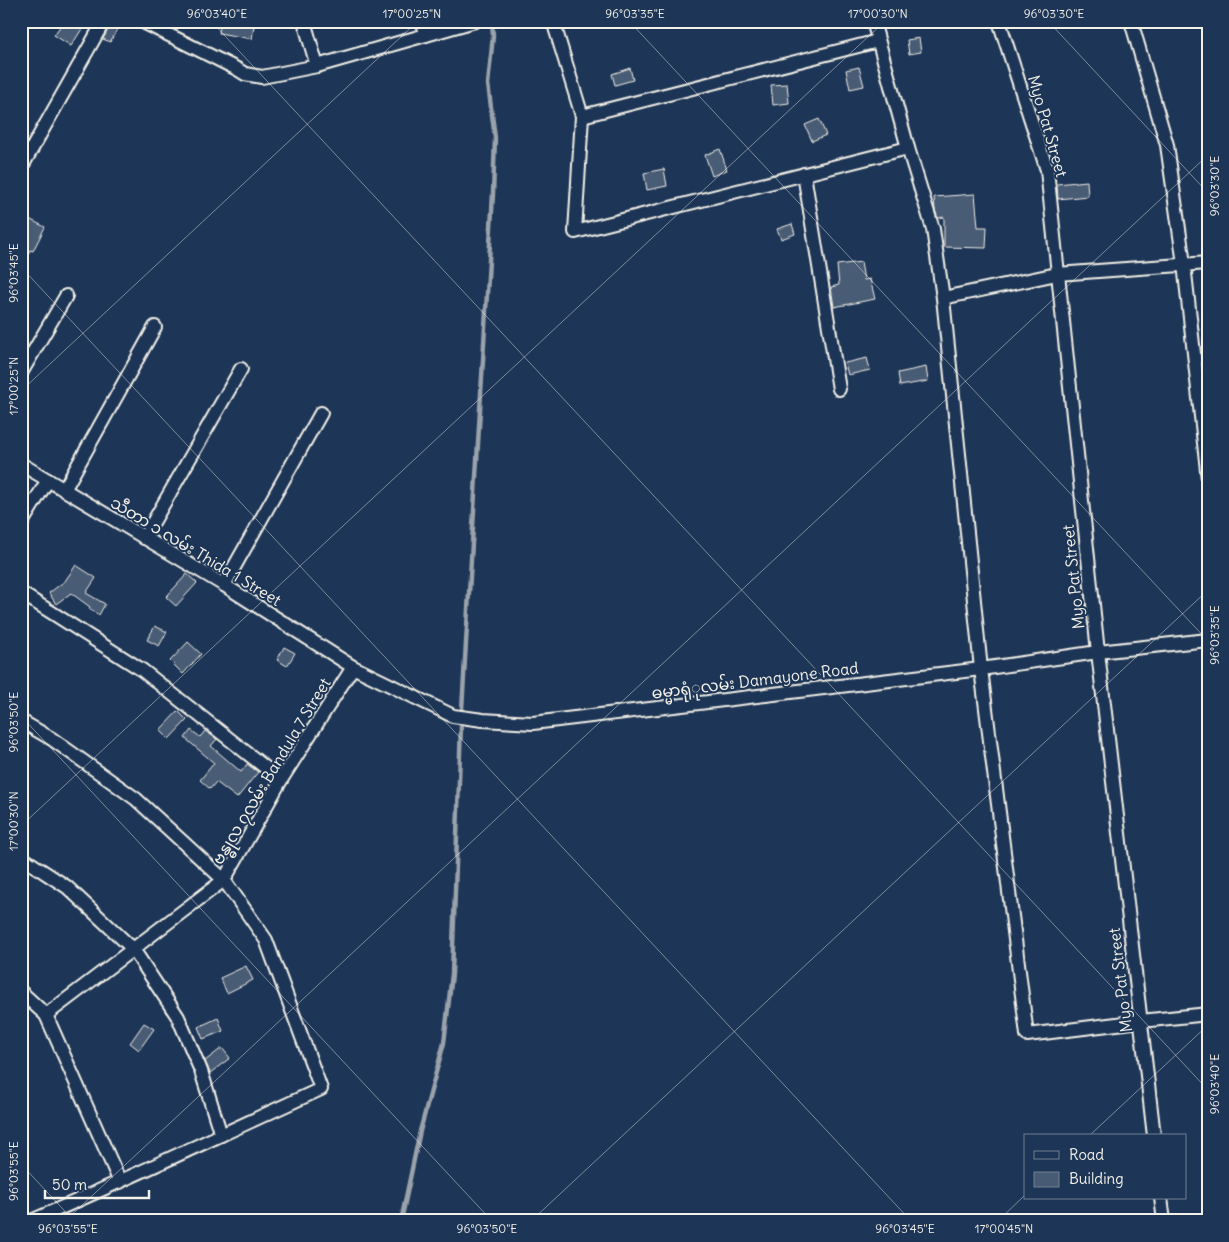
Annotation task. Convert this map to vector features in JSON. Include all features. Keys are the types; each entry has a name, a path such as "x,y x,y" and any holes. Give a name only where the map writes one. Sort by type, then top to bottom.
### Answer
{"street":[{"path":"21,168 104,21"},
{"path":"141,21 245,74 262,77 317,66 475,21"},
{"path":"304,21 317,66"},
{"path":"422,21 426,36"},
{"path":"553,21 582,116 575,232 908,148"},
{"path":"873,21 908,148 933,229 943,298 981,669 1027,1035 1208,1014"},
{"name":"Myo Pat Street","path":"999,21 1046,170 1098,652 1154,1134"},
{"path":"1131,21 1166,145 1184,264 1208,479"},
{"path":"582,116 878,41"},
{"path":"804,174 839,390"},
{"path":"943,298 1057,274 1208,263"},
{"path":"21,373 66,296"},
{"path":"64,490 155,327"},
{"path":"144,538 240,369"},
{"path":"224,585 320,413"},
{"name":"သီတာ ၁ လမ်း Thida 1 Street","path":"21,464 224,585 353,667 453,716"},
{"path":"21,524 48,480"},
{"path":"21,593 142,670 281,780"},
{"name":"ဓမ္မာရုံုလမ်း Damayone Road","path":"453,716 470,719 533,723 981,669 1098,652 1208,640"},
{"name":"ဗန္ဓုလ ၇လမ်း Bandula 7 Street","path":"46,1015 224,880 281,780 353,667"},
{"path":"21,722 52,739 136,799 224,880 266,940 321,1090 31,1221"},
{"path":"21,858 67,887 133,949 178,1017 200,1071 221,1135"},
{"path":"21,992 46,1015 120,1182"},
{"path":"1161,1200 1164,1221"}],"building":[{"path":"64,21 87,21 71,46 54,35"},
{"path":"112,21 122,21 110,42 103,39"},
{"path":"221,21 254,26 252,39 219,33"},
{"path":"919,38 921,52 909,54 907,40"},
{"path":"859,67 864,86 850,89 846,70"},
{"path":"630,68 633,80 615,85 612,74"},
{"path":"787,84 789,103 773,105 771,85"},
{"path":"819,119 826,135 812,141 805,125"},
{"path":"720,149 727,170 712,176 705,155"},
{"path":"664,169 667,186 647,190 644,173"},
{"path":"1087,181 1088,196 1058,199 1057,184"},
{"path":"975,194 978,227 987,227 986,248 944,247 944,217 938,218 934,197"},
{"path":"21,215 45,227 33,251 30,250 21,268"},
{"path":"792,224 795,234 781,239 777,229"},
{"path":"861,262 864,280 870,279 875,299 834,307 831,287 839,285 837,265"},
{"path":"867,358 870,370 848,375 845,363"},
{"path":"926,367 928,381 900,386 898,373"},
{"path":"76,565 96,578 86,593 105,604 99,615 71,593 56,604 49,593 65,581"},
{"path":"187,574 197,583 176,606 166,597"},
{"path":"155,626 167,632 159,646 147,640"},
{"path":"188,642 201,654 183,674 170,661"},
{"path":"284,647 295,653 287,666 277,660"},
{"path":"178,711 187,720 169,739 160,730"},
{"path":"191,730 200,737 205,731 217,739 211,746 241,772 247,764 258,772 237,798 216,782 210,789 200,780 214,763 185,738"},
{"path":"246,966 253,980 227,993 220,978"},
{"path":"218,1018 223,1031 203,1039 198,1027"},
{"path":"144,1023 154,1029 139,1050 130,1043"},
{"path":"222,1048 230,1058 210,1073 205,1061"}],"waterway":[{"path":"401,1221 420,1131 444,1043 452,974 461,726 493,194 495,138 488,84 493,36 492,21"}]}
